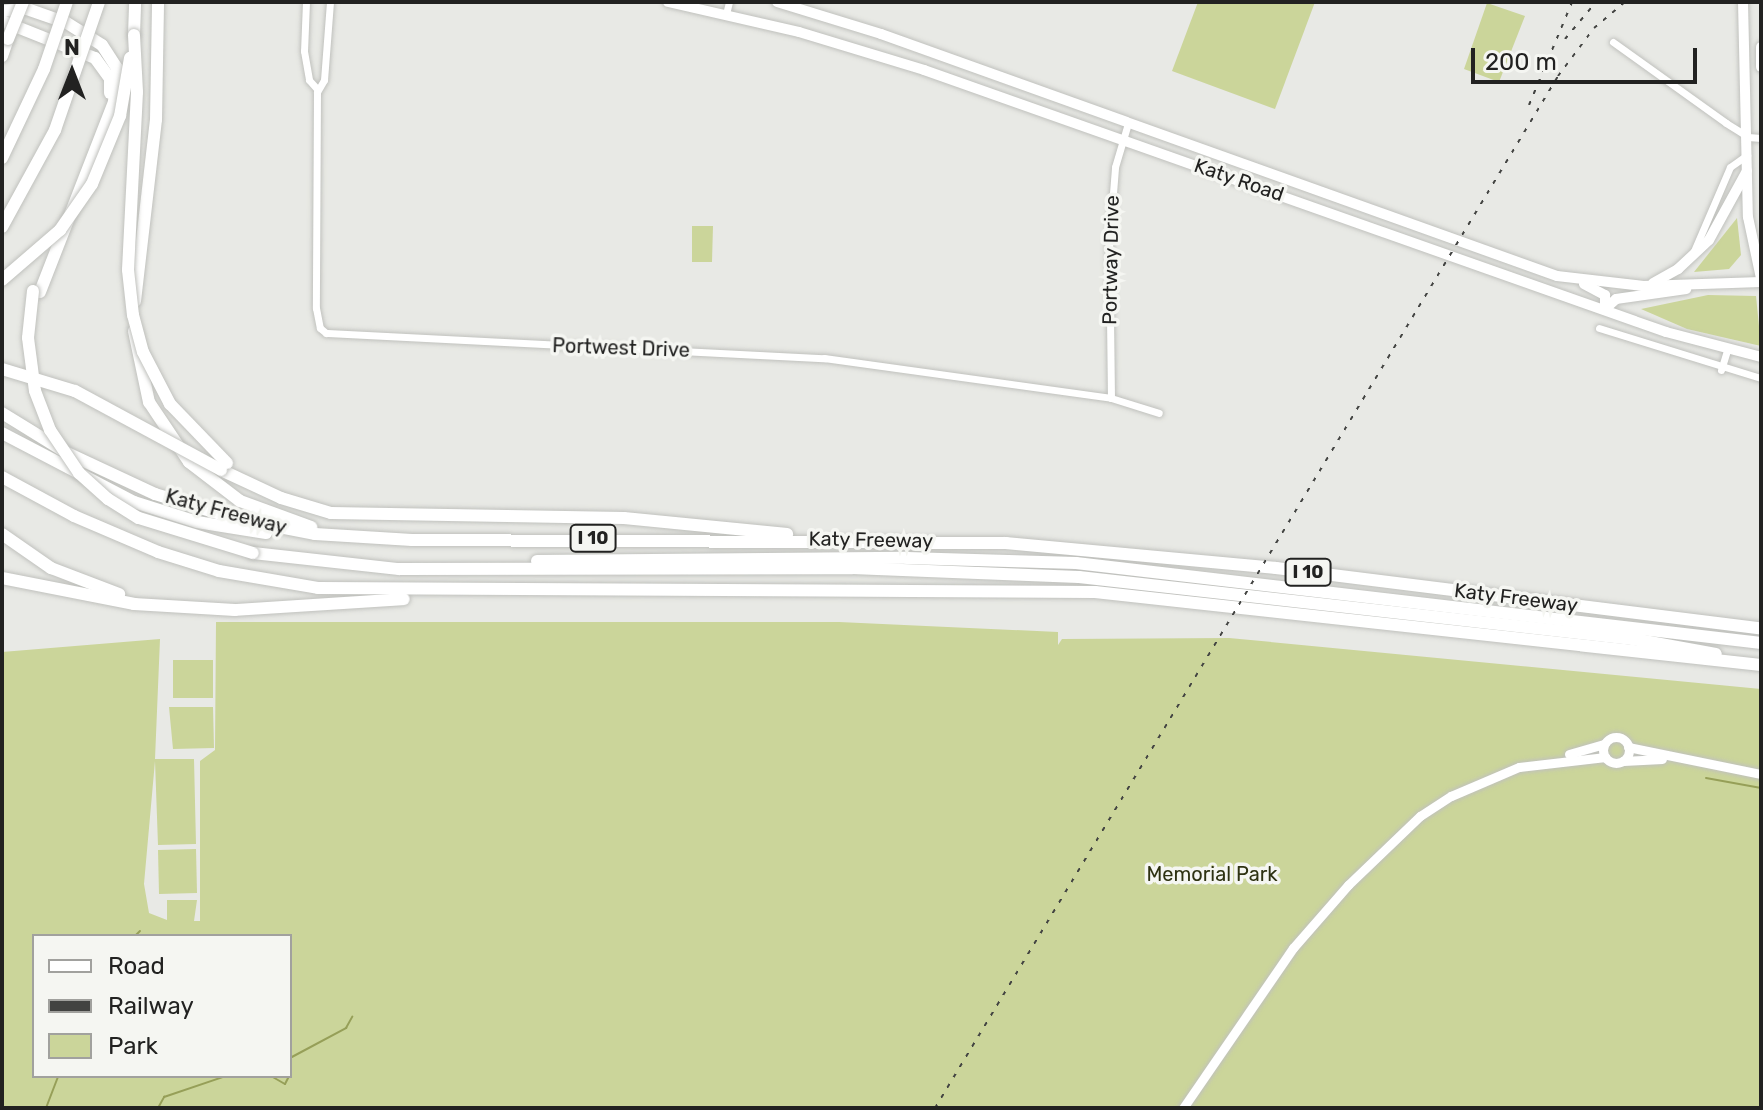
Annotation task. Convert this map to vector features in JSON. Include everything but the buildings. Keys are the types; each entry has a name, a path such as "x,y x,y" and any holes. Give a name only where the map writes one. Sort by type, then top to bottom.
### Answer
{"highway":[{"path":"4,50 23,2"},
{"path":"2,158 44,69 67,2"},
{"path":"2,227 55,130 99,2"},
{"path":"135,2 137,92 128,270 136,328 170,404 247,481"},
{"path":"158,2 156,120 134,313 138,367 149,402 189,462 233,496 319,529 377,539"},
{"path":"2,11 27,9 67,23 102,45 117,68 114,102 37,291"},
{"path":"2,21 95,58 110,79 109,99 37,291 28,338 35,391 50,430 79,473 108,499 139,518 254,550 399,569 852,568 1079,577 1685,646 1760,665"},
{"path":"2,280 60,230 97,174 120,116 134,35"},
{"path":"2,369 75,391 281,498 331,513 414,517 624,518 764,529 809,539"},
{"name":"Katy Freeway","path":"2,413 101,471 181,503 258,524 377,539 809,539 1006,543 1147,553 1761,628"},
{"path":"2,433 85,480 176,516 267,533 377,539"},
{"name":"Katy Freeway","path":"2,477 137,545 272,582 361,591 1079,591 1760,665"},
{"path":"2,484 30,493"},
{"path":"2,534 70,578 167,606"},
{"path":"254,550 400,561 907,558 1076,563 1761,643"},
{"path":"2,578 167,606 235,610 548,592"}],"main road":[{"name":"Katy Road","path":"668,2 714,9 846,45 1123,139 1666,332 1761,357"},
{"name":"Katy Road","path":"777,2 1576,280 1643,286 1761,280"},
{"path":"1743,2 1749,232 1761,280"},
{"path":"1761,47 1761,67"},
{"path":"1154,150 1159,135"},
{"path":"1643,286 1663,280 1716,230 1747,171"},
{"path":"1262,188 1265,172"},
{"path":"1576,280 1602,293 1605,309"},
{"path":"1605,309 1616,299 1656,297 1699,285"}],"street":[{"name":"Portwest Drive","path":"306,2 304,51 309,80 317,89"},
{"name":"Portwest Drive","path":"330,2 324,80 317,89 316,308 320,328 326,333 493,338 569,349 751,352 1111,398 1159,413"},
{"path":"714,9 729,2"},
{"path":"1613,42 1748,137 1761,138"},
{"name":"Portway Drive","path":"1111,398 1109,244 1113,179 1128,123"},
{"path":"1694,251 1730,167 1747,155"},
{"path":"1599,328 1721,370 1761,378"},
{"path":"1660,349 1666,332"},
{"path":"1721,370 1727,350"},
{"path":"1183,1108 1285,958 1395,837 1451,796 1506,771 1550,761 1620,738 1628,747 1761,774"},
{"path":"1605,744 1605,757"},
{"path":"1623,761 1628,747"},
{"path":"1550,761 1605,757 1623,761 1673,758"}],"green space":[{"path":"1198,2 1315,2 1275,109 1172,71"},
{"path":"1487,3 1525,16 1499,82 1464,69"},
{"path":"1737,218 1741,255 1729,269 1694,272"},
{"path":"692,226 713,226 712,262 692,262"},
{"path":"1708,295 1756,296 1761,346 1687,329 1641,309"},
{"name":"Memorial Park","path":"216,622 839,622 1058,632 1058,645 1062,639 1229,638 1761,689 1761,1108 2,1108 2,652 160,639 155,759 194,759 196,844 158,845 155,761 144,884 149,913 167,920 167,900 197,900 194,921 200,921 200,761 215,750"},
{"path":"173,660 213,660 213,698 173,698"},
{"path":"169,707 213,707 214,748 173,749"},
{"path":"196,849 197,893 159,894 158,850"}],"waterway":[{"path":"1706,778 1761,788"},
{"path":"137,934 140,931"},
{"path":"292,1057 346,1028 352,1017"},
{"path":"46,1108 57,1078"},
{"path":"158,1108 164,1097 220,1078"},
{"path":"274,1078 285,1084 288,1078"}],"railway":[{"path":"1529,105 1572,2"},
{"path":"1565,39 1596,2"},
{"path":"935,1108 1558,76 1594,28 1625,2"}]}
